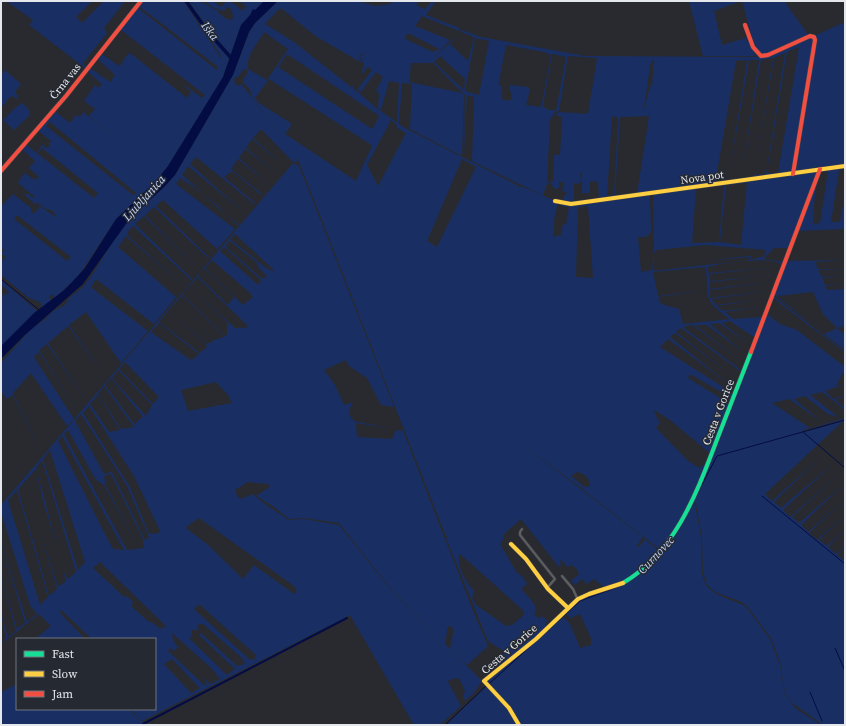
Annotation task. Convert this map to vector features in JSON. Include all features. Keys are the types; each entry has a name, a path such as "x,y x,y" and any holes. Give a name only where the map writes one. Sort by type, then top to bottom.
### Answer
{"street":[{"name":"Črna vas","path":"1,171 46,120 142,1"},
{"path":"745,25 749,36 753,41 755,52 761,56 768,55 810,36 814,37 815,40 793,174"},
{"name":"Nova pot","path":"555,201 561,203 575,203 845,166"},
{"name":"Cesta v Gorice","path":"519,725 509,708 484,681 507,664 578,600 622,584 650,563 664,548 681,521 707,466 820,169"},
{"path":"522,529 520,535 555,579 547,588"},
{"path":"511,544 526,559 547,588 568,608"},
{"path":"562,576 573,589 578,600"}],"shaded area":[{"path":"6,1 92,1 76,17 82,23 104,1 125,1 104,28 107,33 83,63 86,66 85,68 29,25 33,20"},
{"path":"144,1 183,1 221,58 222,57 185,1 229,59 223,77 168,166 157,180 116,219 79,275 54,299 54,294 49,296 51,301 43,307 40,302 29,298 1,275 1,259 3,260 6,257 1,253 4,250 1,247 1,206 13,194 31,208 31,213 34,213 39,208 38,205 57,218 52,210 46,209 38,203 35,204 25,195 27,193 33,198 35,197 18,183 24,173 35,180 39,177 29,168 35,161 23,150 27,145 36,153 43,144 45,148 49,147 49,142 52,142 39,131 56,112 70,123 76,115 80,117 83,112 123,143 89,116 95,109 84,101 95,85 99,88 102,84 88,72 90,68 110,82 115,75 98,59 102,54 119,66 130,53 187,98 191,92 182,83 202,98 205,95 121,30","holes":["140,7 217,66 217,70 139,9","50,122 136,193 133,195 46,126","42,148 98,193 94,198 37,153","17,215 71,257 67,261 14,219"]},
{"path":"188,1 204,15 190,1 206,4 219,11 218,13 223,16 223,18 227,18 230,21 232,18 234,19 231,9 227,7 224,11 214,8 204,1 213,1 221,7 227,1 230,1 243,11 246,6 240,1 264,1 241,25 230,57"},
{"path":"278,1 356,1 376,6 392,3 390,1 419,1 416,5 425,9 432,1 436,1 426,15 459,28 459,31 422,16 415,26 450,40 434,58 459,34 450,44 468,61 474,37 461,32 462,30 481,37 585,56 763,57 811,37 814,41 791,173 753,179 754,175 766,174 785,53 774,58 755,170 773,58 761,60 742,173 759,60 749,60 729,174 747,60 736,61 715,184 637,194 649,116 620,117 615,197 606,196 599,199 598,181 590,182 590,193 582,193 582,173 580,173 581,182 577,184 574,183 574,202 563,203 567,192 562,191 564,182 559,182 559,188 554,189 550,181 553,181 554,155 560,155 562,117 555,115 559,112 588,114 597,58 568,56 559,111 555,112 550,120 547,180 549,184 546,185 544,196 472,161 474,97 467,95 464,156 465,95 433,63 411,63 409,82 462,93 464,95 462,156 410,129 412,84 402,83 399,123 397,122 399,83 389,81 381,110 378,108 379,94 376,91 383,77 376,72 360,93 358,89 372,70 368,67 361,75 364,64 363,62 360,62 317,37 282,9 279,9 265,24 294,42 351,87 353,86 353,88 375,107 405,128 517,185 519,188 520,186 558,202 554,220 553,238 557,235 560,236 558,246 563,224 566,224 569,207 562,206 562,204 650,194 651,232 646,237 638,237 641,272 652,270 654,249 653,193 818,172 789,248 774,248 763,259 784,262 782,265 777,262 758,260 734,262 707,267 708,273 780,267 709,274 710,281 777,275 710,282 710,289 773,282 710,290 710,298 769,291 711,299 716,305 766,299 716,306 723,311 762,307 725,312 733,319 762,317 755,338 730,321 722,323 750,345 719,323 710,324 746,354 707,325 695,325 743,363 693,325 685,326 684,328 741,370 740,371 681,328 676,332 737,379 675,333 670,337 734,388 668,339 660,347 734,394 732,398 690,374 688,378 730,404 711,454 670,420 656,411 654,412 660,423 656,427 658,430 687,460 699,468 708,462 685,513 662,548 658,548 582,489 583,486 581,488 518,441 643,537 636,547 640,546 645,539 659,551 635,574 613,585 605,588 594,579 587,584 582,579 575,585 571,581 579,574 576,568 571,565 568,567 561,560 561,566 559,567 521,519 503,535 504,538 500,544 517,573 522,576 527,584 521,589 535,605 536,611 534,614 539,619 542,616 548,621 545,623 547,626 505,665 500,667 496,660 505,652 488,641 446,538 449,535 446,536 299,162 296,158 297,162 293,162 261,129 253,138 285,167 252,139 246,148 278,174 245,149 239,158 270,185 238,159 231,169 262,194 261,195 232,171 224,177 255,203 254,204 196,157 190,164 246,214 188,166 182,175 204,193 181,177 200,193 180,178 176,184 235,229 217,249 163,200 156,206 209,257 208,258 154,207 145,215 198,269 144,216 135,224 192,279 191,280 133,226 127,235 184,286 126,236 118,247 176,297 154,324 96,279 91,287 148,331 121,363 86,312 69,325 104,376 68,326 48,343 87,402 47,344 39,350 78,413 39,352 34,357 74,419 67,426 31,373 13,393 31,431 41,457 13,395 6,399 1,390 1,363 31,329 44,320 53,311 65,305 70,297 82,288 117,235 131,217 175,175 233,75 249,32 255,23","holes":["264,32 288,49 267,80 248,69 248,60 250,55","407,34 410,34 439,49 433,52 405,39","475,38 489,41 479,95 465,91","506,45 544,52 551,55 541,107 526,105 530,89 527,87 510,85 510,101 501,99 502,86 499,86","799,47 778,173 767,173 787,52","367,52 360,57 363,62 359,59 359,56","287,54 379,117 372,129 278,67","552,54 566,57 556,111 546,109 543,106","440,56 465,79 464,90 434,62","654,60 652,86 650,86 643,113 651,61","246,69 248,72 243,80 243,83 250,89 251,95 295,156 241,84 237,86 234,81 235,77 238,77 243,70","269,79 370,144 372,146 356,181 285,134 292,124 259,103 255,98","612,116 618,118 614,195 607,196","391,120 396,124 397,128 406,133 378,186 367,165","462,159 476,167 437,247 427,241","747,183 741,245 720,242 726,185","724,185 719,242 692,243 696,189","588,206 593,278 576,277 578,207","705,245 766,250 764,256 751,260 751,256 747,256 704,261 749,257 750,260 653,271 654,254 656,250","705,267 707,290 658,296 653,272","707,290 711,303 730,319 683,324 679,309 661,304 658,297","577,472 581,473 587,477 590,484 588,487 583,486 571,476","460,554 524,611 524,615 512,625 506,626 476,605 472,598 474,591 468,584 460,568"]},
{"path":"689,1 741,1 714,11 722,45 749,37 746,40 753,46 755,56 703,56"},
{"path":"742,1 784,1 809,36 772,53 761,55 755,49 756,47 755,48"},
{"path":"845,22 843,24 845,24 845,166 816,167 796,172 814,36"},
{"path":"5,70 21,84 15,92 18,97 16,99 13,96 9,98 1,108 1,75"},
{"path":"22,103 28,108 30,115 14,130 3,120"},
{"path":"293,163 299,166 394,407 381,405 367,378 349,366 346,360 324,370 335,385 344,405 353,402 349,410 350,416 354,421 392,429 356,423 357,437 392,439 396,430 403,431 488,646 467,665 450,649 482,681 473,694 465,701 463,696 465,691 459,678 449,680 448,682 461,706 440,725 414,725 350,615 142,721 131,710 156,710 156,638 91,638 61,610 61,614 84,638 36,638 51,626 39,614 1,644 6,638 1,613 8,637 16,631 1,577 17,629 25,623 1,542 27,622 37,614 30,605 1,512 1,505 153,327 200,272 198,276 228,305 234,297 205,269 201,271","holes":["235,234 274,270 273,271 266,268 230,239","229,241 257,263 259,268 267,276 263,279 227,248 226,245","224,247 261,280 258,285 220,251","212,260 253,297 243,305 205,268","197,277 249,327 242,328 240,326 241,328 235,328 189,286","189,286 227,322 227,335 225,336 182,294","182,295 224,336 224,337 214,340 210,336 214,341 207,344 169,310","169,310 206,344 207,347 200,353 159,322","159,323 199,354 192,360 189,359 151,332 154,328 153,327 155,328","125,362 159,397 153,404 119,369","118,370 152,405 146,416 112,378","111,378 143,417 138,420 135,425 105,385","216,382 228,395 232,403 188,411 181,390","104,386 134,427 121,429 98,394","98,395 120,430 109,432 90,404","89,406 134,476 160,531 159,533 149,534 130,487 83,413","81,414 127,486 149,538 145,540 113,474 111,472 104,474 75,421","68,430 96,480 104,485 139,548 106,486 104,476 111,474 143,539 144,548 127,550 64,434","62,436 124,550 113,549 58,441","50,450 85,562 78,570 43,459","42,460 76,572 68,579 63,571 66,581 58,587 41,534 57,589 49,596 18,489 36,469 43,501 58,549 36,468","247,482 268,484 270,487 257,495 258,497 289,519 304,518 339,523 392,590 445,644 392,591 339,525 304,519 288,520 253,494 241,499 237,496 235,489","17,490 48,597 40,605 8,500","199,518 294,586 297,590 294,594 254,565 243,579 207,544 186,527","100,562 166,626 160,629 152,622 150,623 131,606 133,602 127,596 124,597 93,568","199,604 256,655 255,659 250,660 194,609","199,624 203,624 242,658 245,664 237,666 201,633 199,635 235,669 227,675 189,638 192,636 192,630 199,630 197,626","448,626 450,626 452,629 454,628 450,649 445,644","172,633 210,667 220,679 210,684 203,677 207,684 204,685 168,651 170,648 174,651 178,647 173,640","172,659 200,688 191,693 164,664"]},
{"path":"845,167 845,169 839,170 831,222 840,222 845,193 845,229 797,231 820,171","holes":["828,171 820,223 813,224 814,204 821,172"]},
{"path":"200,193 218,206 227,215"},
{"path":"227,215 239,225 238,226"},
{"path":"845,260 815,262 818,269 845,269 818,270 822,277 845,276 822,278 825,285 845,284 825,286 827,290 845,289 845,325 837,328 823,314 813,292 777,296 823,333 773,294 786,261"},
{"path":"1,280 37,311 1,348 1,298 3,296 1,292 5,295 9,292 1,285"},
{"path":"773,296 845,352 773,298 767,314 780,324 797,330 845,367 845,372 842,374 836,386 845,384 825,391 833,399 845,395 835,400 843,407 845,406 845,410 822,392 810,395 838,417 828,414 805,396 794,399 822,422 789,399 772,403 810,428 845,419 803,430 804,432 843,421 765,494 772,501 823,455 774,502 781,508 834,463 783,510 790,517 842,471 792,517 799,523 845,483 801,525 808,532 845,499 809,533 817,540 845,515 819,540 827,546 845,530 828,547 836,554 845,546 837,555 845,561 845,725 823,725 791,702 785,692 780,662 771,638 746,605 715,592 707,585 703,572 702,537 696,504 693,501"},
{"path":"845,325 838,329 845,335 845,350 824,334"},
{"path":"692,503 695,505 701,537 702,574 706,586 716,594 745,606 770,639 780,666 785,694 795,708 821,725 520,725 510,708 489,684 546,632 488,684 487,681 562,615 570,624 580,648 591,645 591,638 580,614 570,618 565,612 582,598 628,581 664,549"},
{"path":"16,684 16,710 129,710 146,725 1,725 1,692"},
{"path":"487,686 506,705 518,725 446,725"}],"water":[{"name":"Ljubljanica","path":"264,1 278,1 255,23 249,32 233,75 175,175 131,217 83,284 25,335 1,359 1,346 34,313 63,291 73,281 85,268 116,219 157,180 168,166 223,77 241,25 253,9 255,10"}],"waterway":[{"name":"Iška","path":"186,1 208,32 234,61"},
{"path":"1,279 39,310"},
{"name":"Curnovec","path":"655,560 676,534 717,456 845,420"},
{"path":"803,432 845,468"},
{"path":"762,496 845,564"},
{"name":"Curnovec","path":"645,570 650,565"},
{"name":"Curnovec","path":"489,684 580,601 623,585 634,578"},
{"path":"143,724 347,618"},
{"path":"835,648 845,671"},
{"name":"Curnovec","path":"445,725 486,686"},
{"path":"810,692 822,721"}],"traffic: fast":[{"path":"623,583 641,570 657,555 671,538 682,519 702,479 751,352"}],"traffic: slow":[{"path":"555,201 571,204 845,166"},
{"path":"511,544 526,559 548,589 568,608"},
{"path":"519,725 509,708 484,681 536,639 578,599 623,583"}],"traffic: jam":[{"path":"1,171 66,96 141,1"},
{"path":"745,25 753,47 761,56 768,55 810,36 814,37 815,40 793,174"},
{"path":"751,352 820,169"}]}
